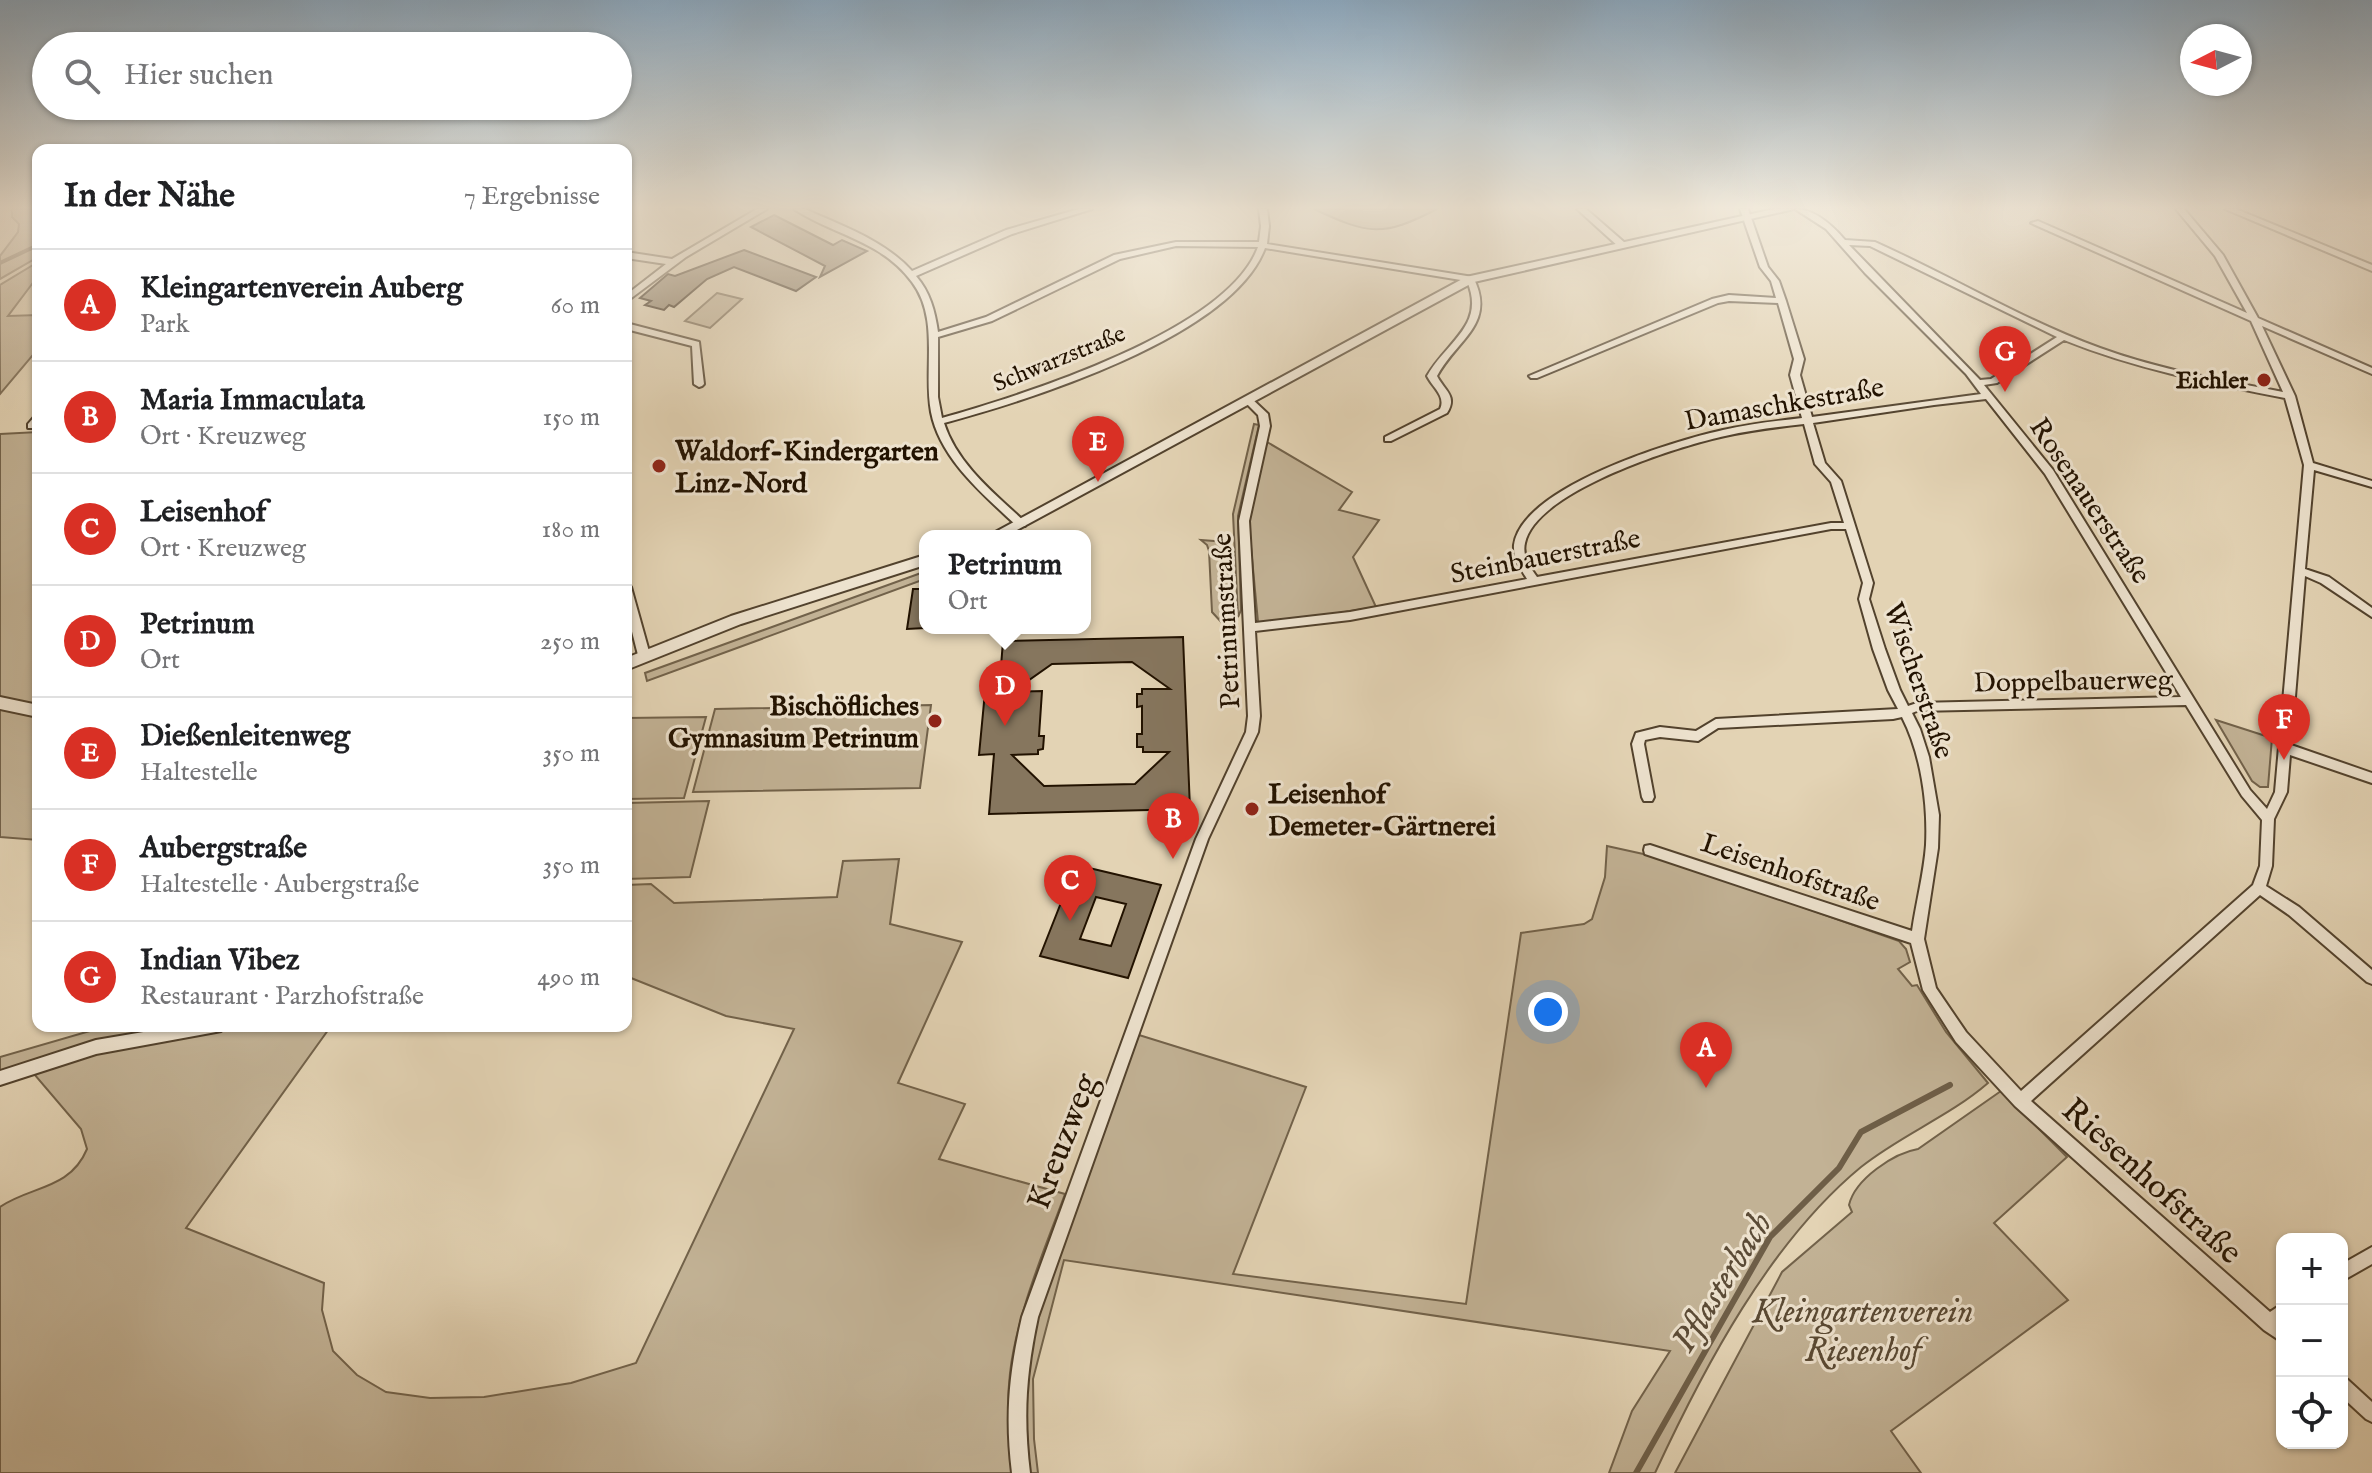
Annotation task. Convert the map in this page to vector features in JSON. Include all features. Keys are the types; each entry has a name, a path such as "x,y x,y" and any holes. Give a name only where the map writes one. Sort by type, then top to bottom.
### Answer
{"street":[{"path":"632,294 652,278"},
{"path":"913,278 929,304 938,422 953,450 969,470 1021,524"},
{"path":"933,336 989,319 1072,278"},
{"name":"Schwarzstraße","path":"938,422 1027,394 1140,347 1223,298 1244,278"},
{"path":"1462,278 1470,279"},
{"path":"1008,530 1476,278"},
{"name":"Wischerstraße","path":"1772,278 1799,359 1795,375 1820,464 1836,481 1868,583 1864,599 1879,649 1923,757 1933,815 1932,848 1917,939 1923,972 1943,1014 2020,1101"},
{"name":"Rosenauerstraße","path":"1876,278 1978,383 2049,472 2246,793 2268,819"},
{"path":"1942,278 2064,336 2155,368 2290,396"},
{"path":"2160,278 2372,371"},
{"path":"2020,1101 2259,888 2266,866 2268,819 2281,792 2309,465 2290,396 2255,319 2232,278"},
{"path":"1388,439 1448,406 1448,400 1432,376 1476,317 1477,292 1470,279"},
{"path":"1534,376 1723,298 1782,301"},
{"path":"632,328 696,344 699,384"},
{"path":"1978,383 1994,381 2064,336"},
{"name":"Damaschkestraße","path":"1534,581 1519,554 1522,533 1539,511 1618,468 1687,442 1761,425 1988,396"},
{"name":"Petrinumstraße","path":"1202,839 1252,732 1254,716 1244,521 1265,426 1263,414 1248,400"},
{"path":"2309,465 2372,484"},
{"name":"Steinbauerstraße","path":"1248,628 1350,616 1831,526 1850,526"},
{"path":"632,661 736,620 919,562"},
{"path":"2301,571 2325,580 2372,613"},
{"path":"632,610 644,655"},
{"name":"Doppelbauerweg","path":"1648,797 1638,744 1640,736 1648,732 1698,736 1716,724 1893,715 1917,707 2191,701"},
{"path":"0,703 32,710"},
{"path":"2285,748 2372,778"},
{"name":"Kreuzweg","path":"1021,1473 1014,1414 1015,1381 1030,1317 1202,839"},
{"name":"Leisenhofstraße","path":"1650,850 1917,939"},
{"path":"2259,888 2294,911 2372,978"},
{"path":"3,1080 96,1047 182,1032"},
{"name":"Riesenhofstraße","path":"2020,1101 2276,1321"},
{"path":"2348,1269 2372,1255"},
{"path":"2348,1391 2372,1413"}],"green space":[{"path":"12,278 32,278 32,284 8,316 32,315 32,356 0,394 0,285"},
{"path":"717,293 742,299 710,328 685,321"},
{"path":"1254,424 1259,425 1238,516 1241,610 1238,617 1233,514"},
{"path":"32,432 32,840 0,837 0,434"},
{"path":"1267,442 1352,492 1339,510 1379,520 1353,557 1376,607 1275,623 1258,622 1249,526 1250,507"},
{"path":"1201,540 1227,542 1230,625 1223,624 1212,612 1209,551"},
{"path":"919,574 919,581 647,681 645,673"},
{"path":"931,705 920,788 693,792 715,709"},
{"path":"706,717 684,798 632,799 632,718"},
{"path":"2216,720 2272,738 2268,787 2260,787 2252,781"},
{"path":"709,801 690,877 632,879 632,803"},
{"path":"1607,846 1666,859 1899,941 1906,949 1910,962 1898,969 1912,986 1917,985 1946,1032 1988,1083 1958,1106 1861,1167 1828,1197 1797,1232 1742,1308 1695,1391 1655,1473 1609,1473 1632,1411 1670,1351 1064,1260 1033,1379 1038,1473 1028,1473 1024,1363 1070,1212 1139,1035 1306,1087 1233,1274 1466,1304 1521,933 1584,924 1592,919 1605,877"},
{"path":"899,859 890,924 962,942 898,1083 965,1104 939,1159 1065,1194 1032,1282 1014,1350 1008,1411 1013,1473 0,1473 0,1207 60,1180 80,1162 87,1149 81,1129 34,1074 84,1055 208,1032 327,1032 186,1228 324,1283 322,1310 333,1351 357,1375 386,1392 430,1398 484,1397 571,1383 636,1363 794,1029 726,1016 632,978 632,885 651,884 674,903 837,897 843,861"},
{"path":"86,1032 174,1032 0,1075 0,1057"},
{"name":"Kleingartenverein Riesenhof","path":"2001,1091 2067,1157 1994,1223 2068,1300 1891,1431 1921,1473 1675,1473 1782,1272 1852,1212 1849,1205 1853,1195 1867,1177 1887,1162 1918,1149"}],"building":[{"path":"664,278 710,278 674,307 669,305 664,310 645,305 651,301 640,298"},
{"path":"762,278 815,278 796,291"},
{"path":"913,589 919,589 919,628 907,629"},
{"path":"1183,637 1190,809 989,814 994,754 979,755 985,692 999,692 1003,641","holes":["1132,662 1170,689 1142,689 1142,694 1137,694 1137,707 1142,706 1142,734 1137,734 1137,747 1143,747 1143,752 1169,752 1135,784 1044,786 1012,755 1038,754 1038,750 1043,749 1044,736 1039,736 1042,691 1012,692 1052,664"]},
{"path":"1068,863 1161,885 1128,978 1040,956 1066,890 1058,888","holes":["1096,897 1126,904 1111,946 1080,939"]}],"waterway":[{"name":"Pflasterbach","path":"1636,1473 1770,1237 1839,1168 1861,1132 1950,1085"}],"place":[{"name":"Eichler","path":"2264,380"},
{"name":"Indian Vibez","path":"2005,392"},
{"name":"Waldorf-Kindergarten Linz-Nord","path":"659,466"},
{"name":"Dießenleitenweg","path":"1098,482"},
{"name":"Bischöfliches Gymnasium Petrinum","path":"935,721"},
{"name":"Petrinum","path":"1005,726"},
{"name":"Aubergstraße","path":"2284,760"},
{"name":"Leisenhof Demeter-Gärtnerei","path":"1252,809"},
{"name":"Maria Immaculata","path":"1173,859"},
{"name":"Leisenhof","path":"1070,921"},
{"name":"Kleingartenverein Auberg","path":"1706,1088"}]}
